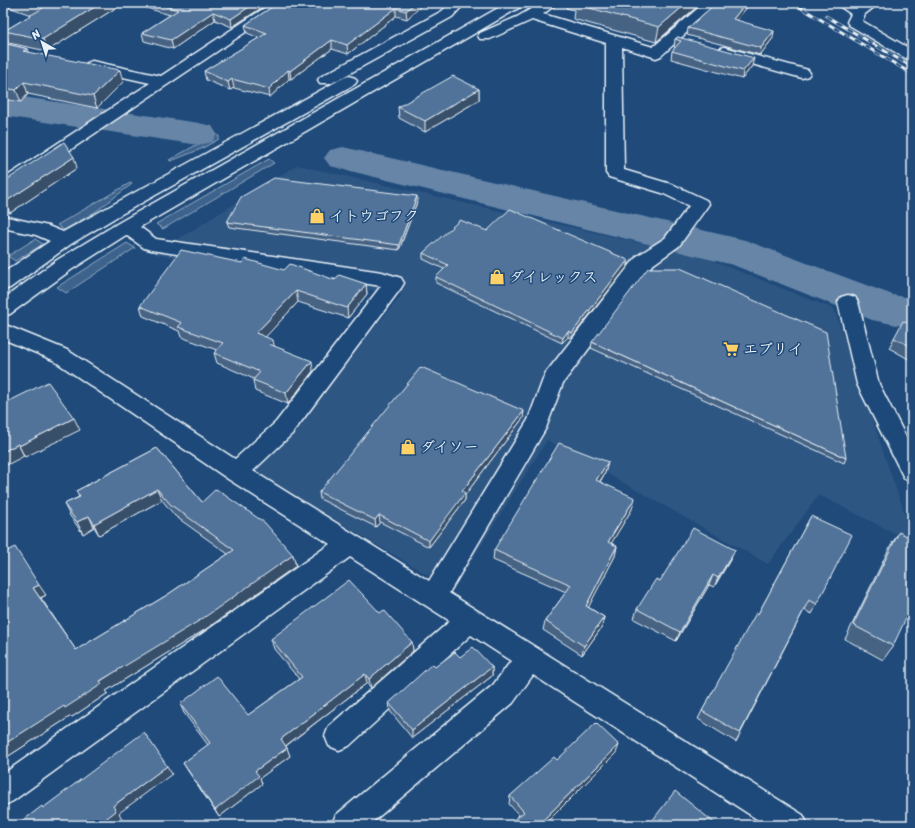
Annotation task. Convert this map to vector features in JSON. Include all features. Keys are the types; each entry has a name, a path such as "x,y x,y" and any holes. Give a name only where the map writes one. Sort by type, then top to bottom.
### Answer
{"street":[{"path":"3,187 282,3"},
{"path":"219,152 252,124 282,104 447,14 458,3"},
{"path":"3,283 64,240 219,152 491,3"},
{"path":"3,309 64,265 127,226 517,3"},
{"path":"236,164 289,144 310,134 351,113 496,30 531,15 551,3"},
{"path":"531,15 656,53 712,3"},
{"path":"842,3 859,12"},
{"path":"872,3 859,12 854,22 912,56"},
{"path":"673,38 688,42"},
{"path":"434,596 538,422 552,380 644,261 677,235 700,204 668,188 615,173 614,40"},
{"path":"711,48 802,73"},
{"path":"79,64 163,81"},
{"path":"3,222 41,230 64,240"},
{"path":"127,226 151,244 382,279 394,283 284,428 236,472"},
{"path":"848,302 868,384 912,471"},
{"path":"3,332 60,355 236,472 434,596 793,825"},
{"path":"3,791 350,543"},
{"path":"339,736 470,620"},
{"path":"346,825 503,694 529,658"}],"shaded area":[{"path":"216,134 219,136 219,139 201,149 171,161 169,160"},
{"path":"269,159 274,163 163,229 156,224"},
{"path":"297,165 706,258 834,309 912,535 912,542 819,495 768,564 547,440 453,590 253,471 402,295 154,254"},
{"path":"130,183 132,184 95,212 64,230 57,225"},
{"path":"35,239 43,244 15,261 8,256"},
{"path":"127,243 135,248 66,293 57,287"}],"building":[{"path":"27,3 101,3 43,39 4,31 43,8"},
{"path":"156,3 255,3 231,19 213,12 171,40 142,33 178,10"},
{"path":"278,3 415,3 406,11 396,8 347,45 332,40 290,71 288,70 269,89 232,79 228,82 204,71 267,33 245,25"},
{"path":"687,3 659,27 575,4"},
{"path":"716,3 746,3 733,19 774,31 761,48 688,28"},
{"path":"678,37 754,58 743,71 672,51 681,41 675,39"},
{"path":"3,43 28,49 23,51 120,70 93,96 24,82 16,90 3,88"},
{"path":"453,76 479,89 425,121 398,107"},
{"path":"64,142 74,157 5,202 3,201 3,182"},
{"path":"274,178 417,196 399,245 227,222 241,197"},
{"path":"510,209 628,260 572,333 568,331 563,338 436,277 448,265 423,253 460,220 487,231"},
{"path":"181,250 242,263 245,259 284,270 290,264 335,280 339,275 366,284 347,308 296,291 256,333 273,340 269,344 312,361 286,393 253,380 260,372 214,353 223,343 178,327 182,323 140,306"},
{"path":"648,268 680,268 826,332 846,458 592,342"},
{"path":"903,321 912,325 912,347 894,338"},
{"path":"421,367 524,411 462,491 465,493 429,541 379,515 375,520 319,492"},
{"path":"48,382 74,418 19,446 18,444 3,452 3,404"},
{"path":"559,443 608,462 596,480 635,498 608,542 617,546 586,606 604,617 584,646 545,621 571,585 494,550"},
{"path":"157,448 202,502 216,489 265,523 293,555 202,619 100,681 102,684 65,708 64,706 3,745 3,553 15,547 39,585 33,588 76,650 167,595 234,550 171,505 157,489 94,524 89,516 77,522 64,504 80,497 76,491"},
{"path":"811,516 852,535 817,604 809,600 740,733 702,711 756,613 758,614"},
{"path":"693,528 735,550 718,578 713,575 680,632 637,609 656,579 660,581"},
{"path":"899,532 912,539 912,605 893,646 853,625"},
{"path":"349,580 380,613 384,610 412,642 369,679 365,674 281,739 287,748 255,771 259,776 215,810 183,763 210,743 180,704 217,676 248,715 302,677 271,639"},
{"path":"473,647 492,667 412,730 389,703 432,664 435,667 455,652 460,657"},
{"path":"596,723 619,745 538,825 508,825 524,812 510,796 554,757 557,760"},
{"path":"144,732 167,766 113,806 116,811 98,825 17,825 42,806 43,808"},
{"path":"675,791 717,825 649,825"}],"waterway":[{"path":"3,105 199,134"},
{"path":"343,158 745,254 887,309 912,313"}],"railway":[{"path":"793,3 912,74"},
{"path":"826,16 912,67"}],"place":[{"name":"イトウゴフク","path":"317,216"},
{"name":"ダイレックス","path":"497,277"},
{"name":"エブリイ","path":"731,349"},
{"name":"ダイソー","path":"408,447"}]}
